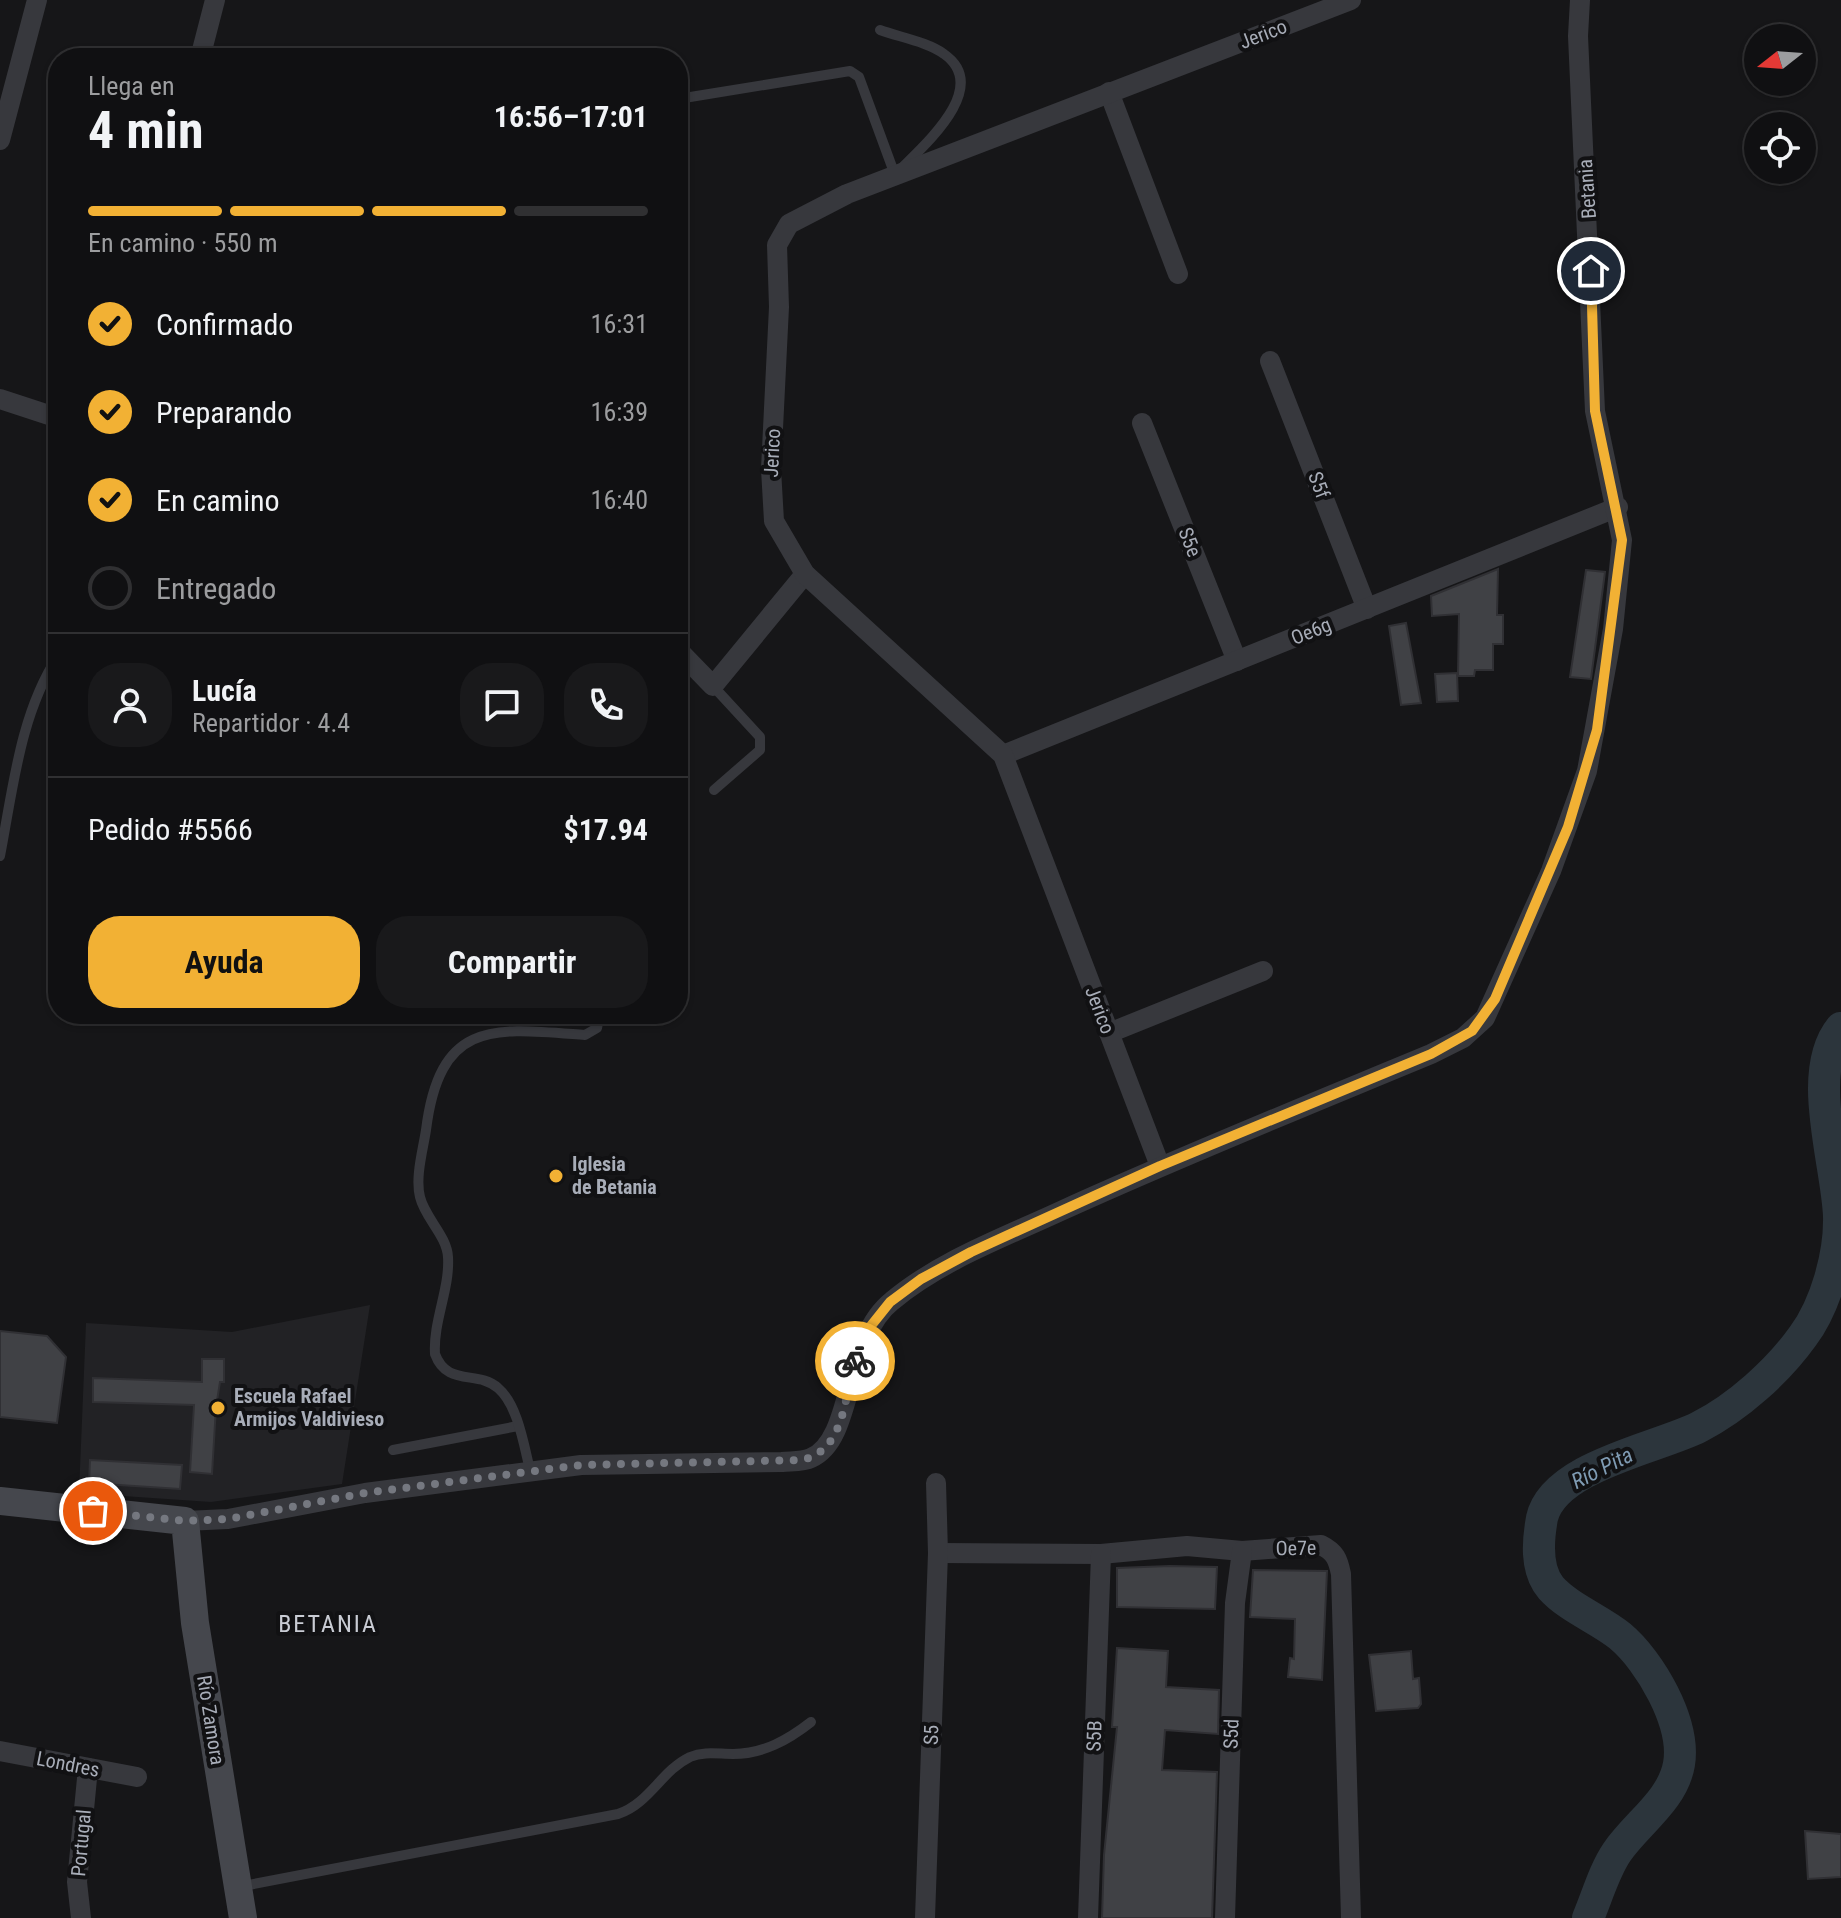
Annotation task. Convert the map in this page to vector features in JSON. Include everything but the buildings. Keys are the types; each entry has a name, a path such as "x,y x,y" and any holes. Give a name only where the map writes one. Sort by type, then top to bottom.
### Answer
{"street":[{"path":"0,140 37,0"},
{"path":"203,48 215,0"},
{"name":"Jerico","path":"1160,1166 1003,755 805,574 777,529 771,506 779,307 777,245 780,234 801,215 895,175 1351,0"},
{"name":"Betania","path":"530,1470 597,1464 802,1460 828,1446 846,1406 861,1345 890,1302 921,1279 971,1252 1160,1166 1431,1054 1463,1038 1485,1018 1551,871 1587,771 1621,570 1622,540 1618,507 1595,411 1578,36 1580,0"},
{"path":"1109,92 1178,274"},
{"name":"S5f","path":"1270,361 1367,609"},
{"path":"0,399 48,415"},
{"name":"S5e","path":"1142,423 1237,661"},
{"name":"Oe6g","path":"1003,755 1618,507"},
{"path":"688,660 713,686 805,574"},
{"path":"1109,1033 1263,971"},
{"path":"0,1501 185,1521 228,1519 365,1493 530,1470"},
{"name":"S5","path":"925,1918 938,1553 936,1483"},
{"name":"Río Zamora","path":"185,1521 195,1623 243,1918"},
{"name":"Oe7e","path":"938,1553 1101,1554 1187,1546 1242,1551 1321,1545 1338,1559 1351,1918"},
{"name":"S5d","path":"1225,1918 1235,1603 1242,1551"},
{"name":"S5B","path":"1088,1918 1101,1554"},
{"name":"Londres","path":"0,1751 137,1777"},
{"name":"Portugal","path":"81,1918 77,1882 88,1768"}],"lane":[{"path":"688,97 850,71 859,77 895,175 954,110 959,84 952,61 943,52 880,30"},
{"path":"0,856 26,725 48,671"},
{"path":"713,686 760,737 760,750 714,790"},
{"path":"530,1470 518,1426 498,1388 453,1375 435,1354 449,1255 431,1223 418,1188 430,1096 451,1059 474,1038 503,1029 585,1035 597,1028 598,1024"},
{"path":"393,1450 518,1426"},
{"path":"238,1887 618,1814 641,1803 678,1765 693,1756 741,1754 769,1747 811,1722"}],"shaded area":[{"name":"Escuela Rafael Armijos Valdivieso","path":"370,1305 342,1484 211,1502 79,1493 86,1323 232,1332"}],"waterway":[{"name":"Río Pita","path":"1588,1918 1612,1859 1670,1789 1679,1764 1680,1748 1671,1712 1643,1661 1620,1636 1566,1602 1546,1580 1539,1554 1542,1518 1551,1500 1586,1472 1699,1427 1742,1399 1793,1349 1811,1324 1830,1279 1839,1231 1824,1093 1830,1047 1841,1028"}],"way so far":[{"path":"93,1511 185,1521 228,1519 365,1493 581,1465 802,1460 820,1453 833,1438 846,1406 855,1361"}],"place":[{"name":"Iglesia de Betania","path":"556,1176"},
{"name":"Escuela Rafael Armijos Valdivieso","path":"218,1408"}],"district":[{"name":"BETANIA","path":"328,1624"}],"route":[{"path":"855,1361 879,1314 921,1279 971,1252 1160,1166 1431,1054 1463,1038 1485,1018 1551,871 1582,788 1597,730 1613,629 1622,540 1618,507 1595,411 1591,271"}]}
